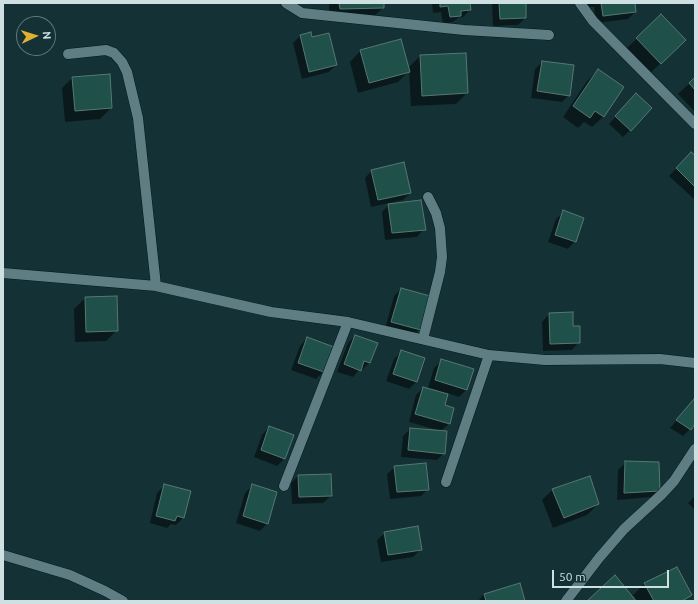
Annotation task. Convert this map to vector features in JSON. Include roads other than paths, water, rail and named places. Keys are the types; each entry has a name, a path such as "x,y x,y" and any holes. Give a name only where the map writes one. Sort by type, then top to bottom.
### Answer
{"street":[{"path":"286,3 302,13 464,30 549,35"},
{"path":"580,3 593,21 695,124"},
{"path":"68,54 106,50 114,53 118,57 127,72 138,118 156,286"},
{"path":"423,340 440,272 442,257 440,228 436,213 428,197"},
{"path":"3,273 156,286 271,312 348,322 489,355 545,360 660,359 695,363"},
{"path":"284,486 348,322"},
{"path":"446,482 489,355"},
{"path":"566,601 599,558 624,529 674,481 695,449"},
{"path":"3,555 70,575 123,601"}]}
